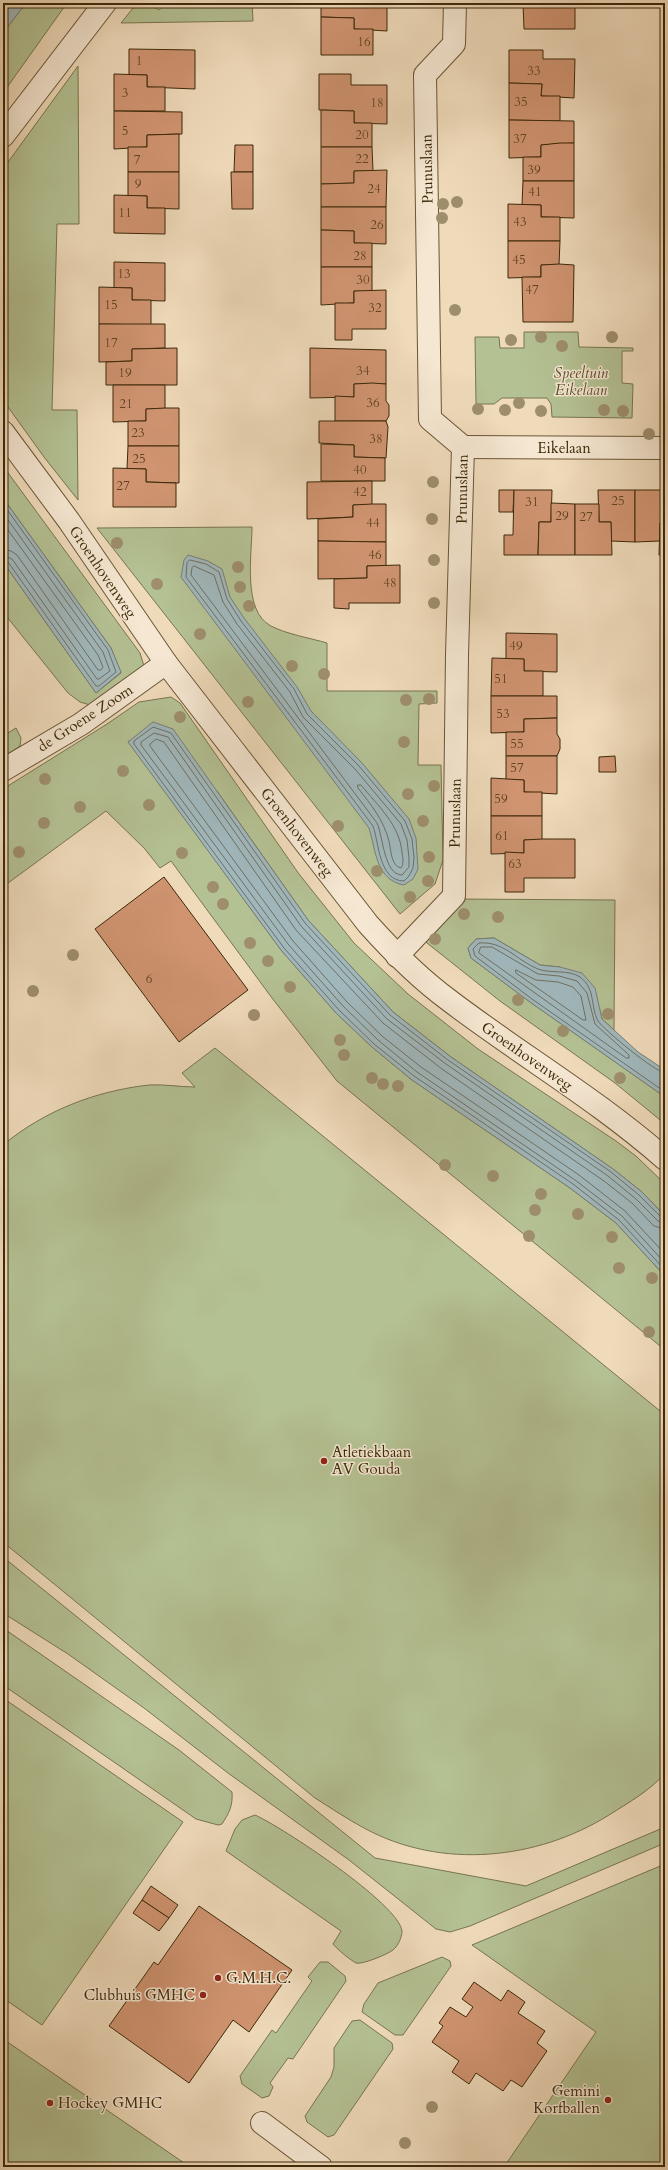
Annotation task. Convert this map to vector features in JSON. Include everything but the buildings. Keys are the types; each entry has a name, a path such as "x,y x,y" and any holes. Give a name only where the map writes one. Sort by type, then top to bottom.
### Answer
{"street":[{"path":"3,136 105,3"},
{"name":"Prunuslaan","path":"398,956 454,896 457,655 463,447 430,419 425,75 454,44 455,3"},
{"name":"Groenhovenweg","path":"3,432 69,522 166,663 368,924 398,956 448,1001 634,1132 665,1159"},
{"name":"Eikelaan","path":"463,447 665,448"},
{"name":"de Groene Zoom","path":"3,770 81,724 166,663"},
{"path":"262,2123 321,2167"}],"green space":[{"path":"26,3 67,3 3,93 3,33"},
{"path":"137,3 148,3 159,10 165,3 252,3 253,21 121,23"},
{"path":"78,66 79,224 57,224 52,410 77,410 78,500 44,457 3,400 3,169"},
{"name":"Speeltuin Eikelaan","path":"524,332 578,332 579,347 633,348 633,351 622,351 622,383 633,384 632,418 552,417 551,404 547,398 502,398 494,404 476,404 475,337 499,337 500,348 524,348"},
{"path":"3,466 140,653 144,666 90,705 80,702 68,693 3,612 3,562 96,693 121,673 111,648 3,498"},
{"path":"252,527 250,566 252,595 256,608 262,619 277,629 327,643 327,691 437,691 437,703 419,704 418,765 441,765 443,860 435,884 400,914 97,528"},
{"path":"171,697 180,703 299,874 354,943 408,994 478,1049 616,1141 636,1156 665,1184 665,1216 642,1192 613,1169 451,1057 393,1012 308,920 217,791 128,741 281,950 336,1013 372,1047 412,1080 570,1188 616,1223 665,1276 665,1350 337,1081 272,998 171,861 160,868 144,848 106,811 4,886 3,789 107,724 139,702"},
{"path":"16,728 21,738 20,746 3,758 3,736"},
{"path":"455,899 615,900 614,1030 602,1019 600,1010 560,967 540,965 494,938 476,939 468,948 471,958 530,1002 665,1097 665,1124 615,1083 500,1001 422,939"},
{"name":"Atletiekbaan AV Gouda","path":"215,1048 665,1415 665,1773 639,1796 609,1815 581,1830 551,1842 520,1850 488,1854 456,1854 425,1850 394,1841 364,1828 315,1798 3,1542 3,1145 36,1122 71,1104 109,1092 149,1085 195,1087 182,1073"},
{"path":"3,1557 375,1858 526,1886 665,1827 665,1843 470,1926 450,1932 436,1929 349,1860 228,1773 144,1708 68,1654 3,1613"},
{"path":"3,1628 179,1750 232,1792 230,1809 222,1824 218,1825 196,1819 3,1685"},
{"path":"3,1698 183,1822 42,2025 3,1998"},
{"path":"255,1815 289,1834 338,1867 382,1903 396,1919 402,1931 395,1948 375,1959 356,1963 333,1944 341,1931 226,1851 235,1829 242,1820"},
{"path":"665,1864 665,2167 504,2167 596,2032 472,1945"},
{"path":"442,1957 450,1961 451,1966 403,2035 395,2035 362,2012 364,2004 378,1983"},
{"path":"320,1962 328,1962 345,1976 346,1981 293,2059 288,2058 270,2083 273,2087 269,2096 262,2098 242,2084 240,2076 272,2030 276,2033 312,1981 308,1977"},
{"path":"360,2020 392,2043 393,2049 334,2135 328,2137 307,2122 305,2116 331,2077 334,2067 334,2048 352,2021"},
{"name":"Hockey GMHC","path":"3,2039 190,2167 3,2167"}],"water":[{"path":"3,3 26,3 3,33"},
{"path":"3,498 111,648 121,672 96,693 3,562"},
{"path":"188,555 208,561 222,569 230,597 244,618 297,687 311,711 362,763 409,819 416,838 418,869 413,879 404,885 395,882 382,871 369,828 181,577 184,560"},
{"path":"153,722 173,729 308,920 393,1012 451,1057 613,1169 642,1192 665,1216 665,1276 616,1223 570,1188 412,1080 372,1047 336,1013 281,950 128,742"},
{"path":"494,938 540,965 560,967 582,973 595,988 602,1019 638,1052 665,1070 665,1097 530,1002 471,958 468,948 476,939"}],"place":[{"name":"Atletiekbaan AV Gouda","path":"324,1461"},
{"name":"G.M.H.C.","path":"218,1978"},
{"name":"Clubhuis GMHC","path":"203,1995"},
{"name":"Gemini Korfballen","path":"608,2100"},
{"name":"Hockey GMHC","path":"50,2103"}]}
